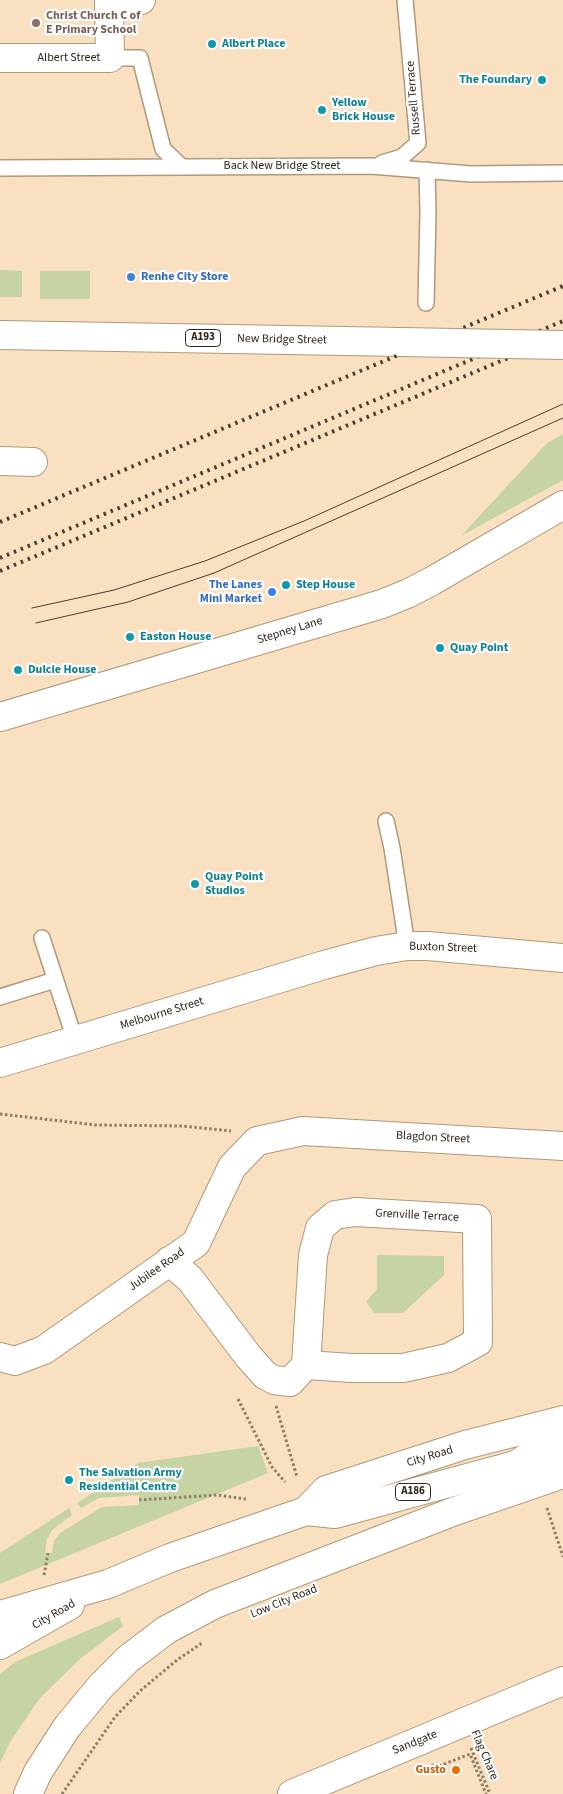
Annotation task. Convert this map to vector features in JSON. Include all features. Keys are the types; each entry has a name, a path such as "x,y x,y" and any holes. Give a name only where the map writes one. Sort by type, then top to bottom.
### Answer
{"street":[{"name":"Albert Street","path":"0,58 110,58 109,2 141,0"},
{"name":"New Bridge Street","path":"0,335 563,345"},
{"path":"0,461 33,462"},
{"name":"Stepney Lane","path":"0,717 382,604 432,581 563,505"},
{"name":"Buxton Street","path":"324,964 376,951 407,946 464,948 563,958"},
{"name":"Melbourne Street","path":"0,1063 324,964"},
{"name":"Blagdon Street","path":"257,1141 303,1131 563,1146"},
{"name":"Jubilee Road","path":"0,1357 15,1361 44,1350 196,1243 232,1167 257,1141"},
{"name":"Grenville Terrace","path":"355,1212 477,1219 478,1342 448,1358 403,1368 352,1368 306,1365 315,1244 320,1228 335,1215 355,1212"},
{"path":"169,1261 190,1279 248,1356 265,1375 274,1380 290,1382 306,1365"},
{"name":"City Road","path":"306,1511 326,1490 465,1445 563,1420"},
{"name":"City Road","path":"520,1462 563,1432"},
{"name":"City Road","path":"0,1615 108,1584 170,1558 306,1511 335,1514 520,1462 563,1452"},
{"name":"Low City Road","path":"455,1512 520,1462"},
{"name":"Low City Road","path":"35,1787 67,1727 101,1686 128,1659 166,1630 215,1604 455,1512 563,1474"},
{"name":"City Road","path":"0,1646 108,1584"},
{"name":"Sandgate","path":"292,1794 563,1681"}],"lane":[{"name":"Russell Terrace","path":"371,166 402,157 418,143 405,0"},
{"path":"110,58 140,58 163,149 182,167"},
{"name":"Back New Bridge Street","path":"0,168 371,166 471,174 563,173"},
{"path":"426,303 427,170"},
{"path":"386,821 407,946"},
{"path":"42,938 75,1040"},
{"path":"0,997 55,980"}],"path":[{"path":"0,1114 96,1125 180,1126 234,1131 257,1141"},
{"path":"238,1399 272,1467 285,1482"},
{"path":"277,1409 297,1478"},
{"path":"139,1500 217,1495 246,1499"},
{"path":"546,1506 563,1557"},
{"path":"44,1575 48,1553"},
{"path":"62,1794 115,1717 140,1691 177,1660 208,1639"},
{"name":"Flag Chare","path":"461,1724 490,1794"},
{"path":"422,1740 434,1768 470,1754 486,1794"}],"green space":[{"path":"0,270 22,271 22,297 0,297"},
{"path":"40,271 90,271 90,299 40,299"},
{"path":"563,434 563,480 461,536 547,443"},
{"path":"377,1255 444,1256 444,1275 403,1313 374,1313 366,1302 377,1289"},
{"path":"258,1446 268,1473 0,1584 0,1553 69,1508 72,1515 52,1530 47,1539 45,1553 52,1553 54,1541 60,1533 102,1507 139,1505 139,1495 99,1498 81,1508 77,1503 138,1463"},
{"path":"119,1617 123,1626 80,1659 40,1698 10,1742 0,1763 0,1674 15,1662"}],"tram line":[{"path":"32,608 114,590 205,561 304,521 563,404"},
{"path":"36,623 128,602 214,573 563,418"}],"railway":[{"path":"0,522 563,286"},
{"path":"0,558 563,321"},
{"path":"0,571 563,335"}],"place":[{"name":"Christ Church C of E Primary School","path":"36,23"},
{"name":"Albert Place","path":"212,44"},
{"name":"The Foundary","path":"542,80"},
{"name":"Yellow Brick House","path":"322,110"},
{"name":"Renhe City Store","path":"131,277"},
{"name":"Step House","path":"286,585"},
{"name":"The Lanes Mini Market","path":"272,592"},
{"name":"Easton House","path":"130,637"},
{"name":"Quay Point","path":"440,648"},
{"name":"Dulcie House","path":"18,670"},
{"name":"Quay Point Studios","path":"195,884"},
{"name":"The Salvation Army Residential Centre","path":"69,1480"},
{"name":"Gusto","path":"456,1770"}]}
